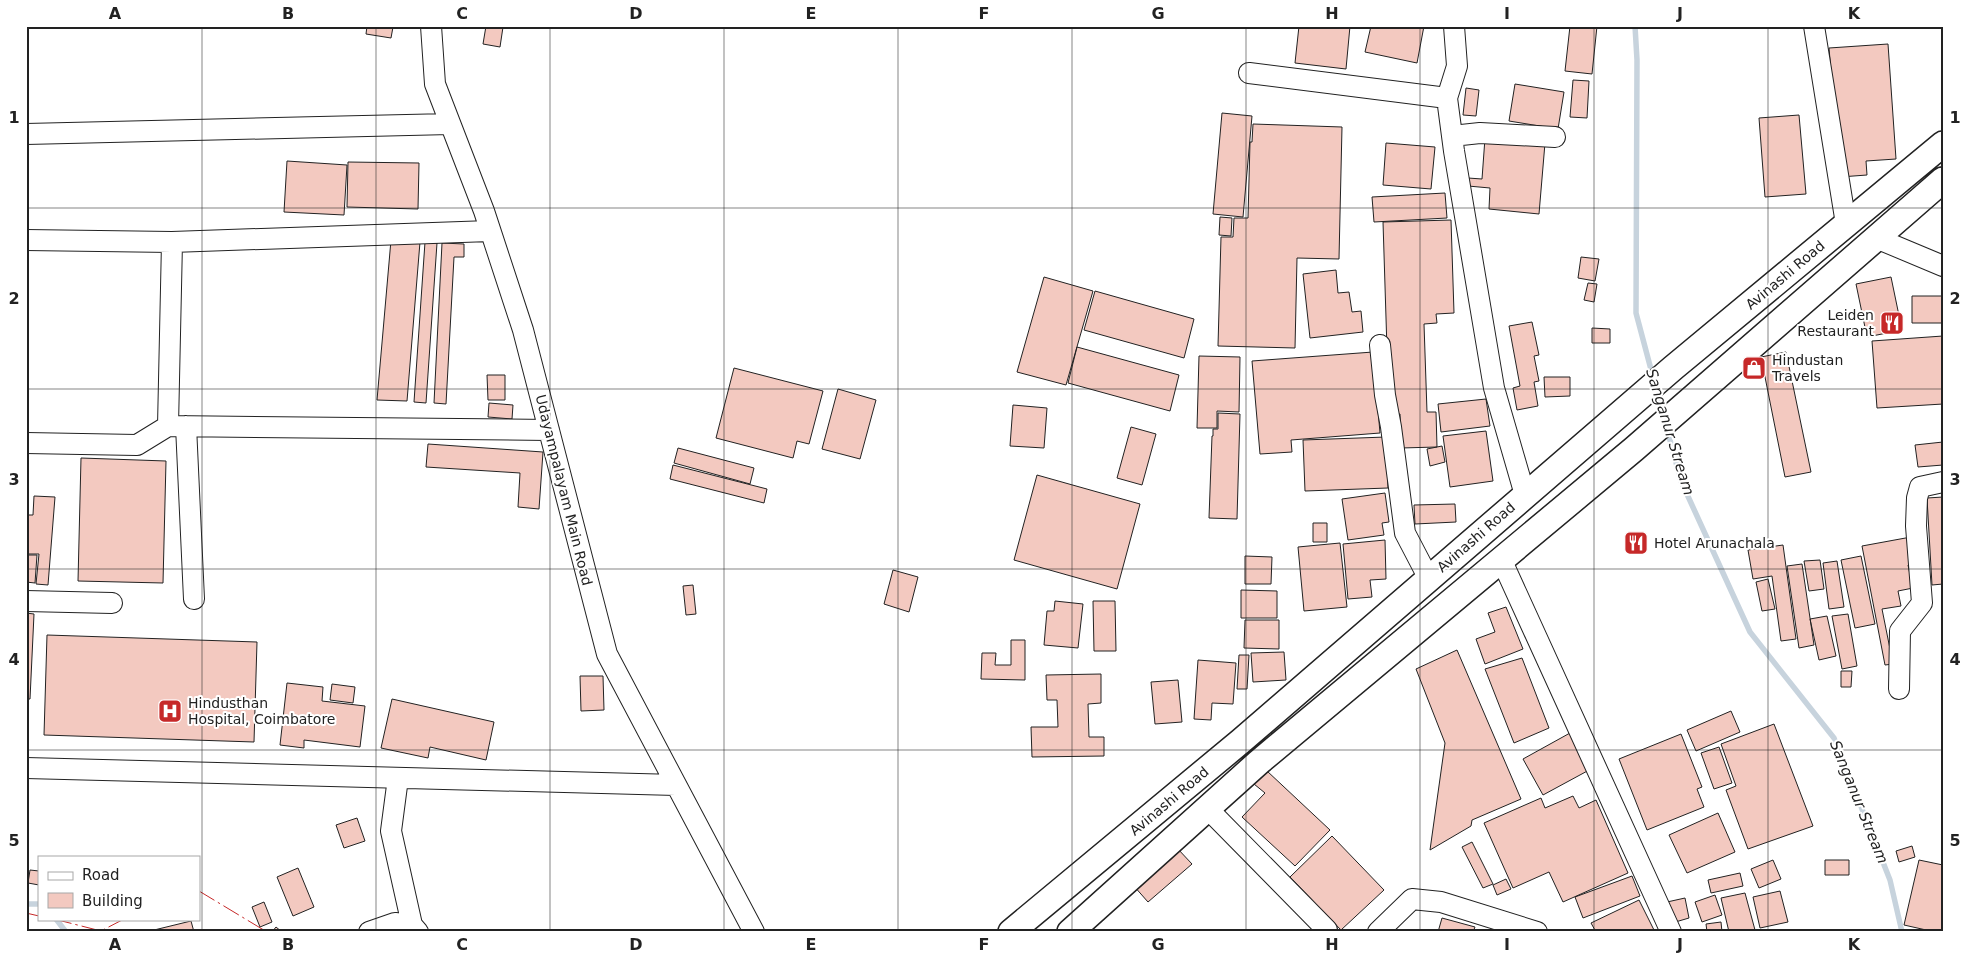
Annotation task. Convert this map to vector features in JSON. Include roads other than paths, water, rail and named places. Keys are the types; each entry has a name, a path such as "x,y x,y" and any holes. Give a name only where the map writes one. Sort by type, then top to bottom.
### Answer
{"main road":[{"name":"Avinashi Road","path":"1012,932 1240,741 1636,399 1943,144"},
{"path":"1070,932 1259,762 1634,449 1936,186 1913,168"}],"street":[{"name":"Udayampalayam Main Road","path":"431,26 435,84 490,231 523,330 607,654 754,932"},
{"path":"1454,26 1457,66 1447,98 1452,136 1494,388 1525,495"},
{"path":"1814,26 1846,224"},
{"path":"1249,73 1447,98"},
{"path":"26,134 450,124"},
{"path":"1452,136 1480,133 1555,137"},
{"path":"26,240 172,242 490,231"},
{"path":"1876,238 1943,266"},
{"path":"172,242 177,426 194,599"},
{"path":"1380,345 1385,395 1406,532 1429,578"},
{"path":"26,443 136,445 177,426 549,430"},
{"path":"1900,690 1900,631 1922,604 1916,526 1917,498 1920,487 1943,482"},
{"path":"1501,559 1671,932"},
{"path":"26,601 112,603"},
{"path":"26,768 676,785"},
{"path":"398,778 391,831 415,929"},
{"path":"1207,808 1327,930"},
{"path":"1378,932 1412,899 1441,902 1537,932"},
{"path":"369,932 395,923 415,929"}],"waterway":[{"name":"Sanganur Stream","path":"1635,26 1637,60 1636,313 1653,377"},
{"name":"Sanganur Stream","path":"1657,390 1664,415"},
{"name":"Sanganur Stream","path":"1667,429 1681,481 1750,632 1834,738 1890,880 1902,932"},
{"path":"26,904 38,904"},
{"path":"57,920 66,932"}],"place":[{"name":"Leiden Restaurant","path":"1892,323"},
{"name":"Hindustan Travels","path":"1754,368"},
{"name":"Hotel Arunachala","path":"1636,543"},
{"name":"Hindusthan Hospital, Coimbatore","path":"170,711"}]}
